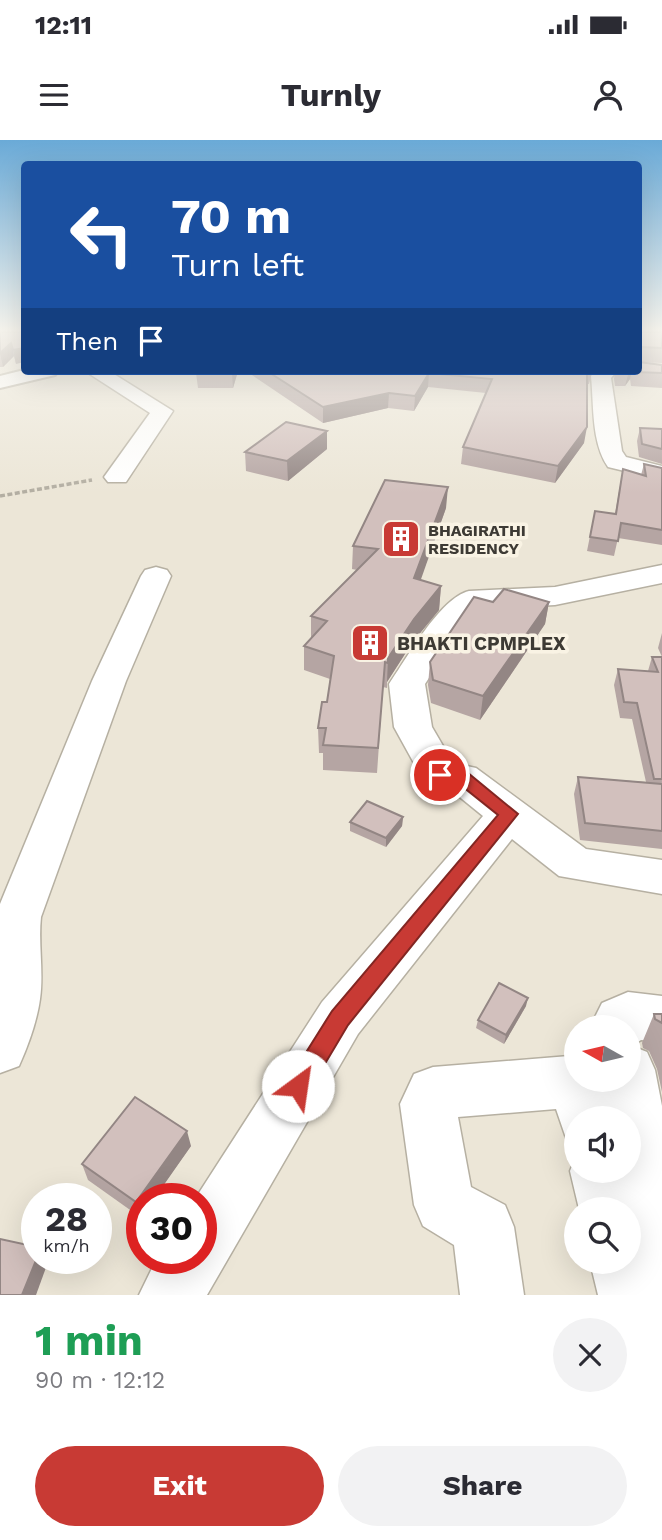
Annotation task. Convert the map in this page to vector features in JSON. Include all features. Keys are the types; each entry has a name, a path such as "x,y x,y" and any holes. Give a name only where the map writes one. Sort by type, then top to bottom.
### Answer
{"street":[{"path":"107,478 162,411 120,386"},
{"path":"602,386 610,451 617,462 662,474"},
{"path":"662,574 555,596 469,600 433,642 407,684 414,727 440,775 462,778 575,864 662,877"},
{"path":"0,1049 15,998 14,945 18,917 108,681 156,576"},
{"path":"217,1219 340,1018 509,814"},
{"path":"641,1017 662,1019"},
{"path":"492,1295 483,1227 444,1205 428,1104 433,1093 569,1082 580,1092 583,1106"},
{"path":"640,1183 662,1270"},
{"path":"171,1295 183,1274"},
{"path":"625,1274 630,1295"}],"path":[{"path":"0,496 107,478"}],"building":[{"path":"290,386 421,386 415,396 389,393 323,407"},
{"path":"489,386 587,386 587,427 558,466 463,447"},
{"path":"286,422 327,431 287,461 245,452"},
{"path":"640,428 662,429 662,449 642,444"},
{"path":"644,464 662,468 662,530 621,523 618,541 590,537 595,511 616,514 623,469 646,476"},
{"path":"385,480 448,487 414,578 441,586 414,619 388,658 388,663 385,662 378,748 323,745 326,728 318,728 322,702 327,702 334,656 304,646 327,621 311,616 378,549 353,546"},
{"path":"504,589 549,602 483,696 433,680 430,662 474,597 493,602"},
{"path":"652,657 662,657 662,779 654,779 637,703 624,702 618,669 658,672"},
{"path":"578,777 662,784 662,831 585,823"},
{"path":"367,801 403,817 386,838 350,822"},
{"path":"499,983 528,998 506,1035 478,1020"},
{"path":"654,1014 662,1014 662,1023 655,1019"},
{"path":"135,1097 187,1131 150,1183 126,1183 126,1195 82,1164"},
{"path":"0,1239 21,1244 21,1274 31,1274 22,1295 0,1295"}],"place":[{"name":"BHAGIRATHI RESIDENCY","path":"401,539"},
{"name":"BHAKTI CPMPLEX","path":"370,643"}],"route":[{"path":"298,1086 340,1018 509,814 462,778 440,775"}]}
